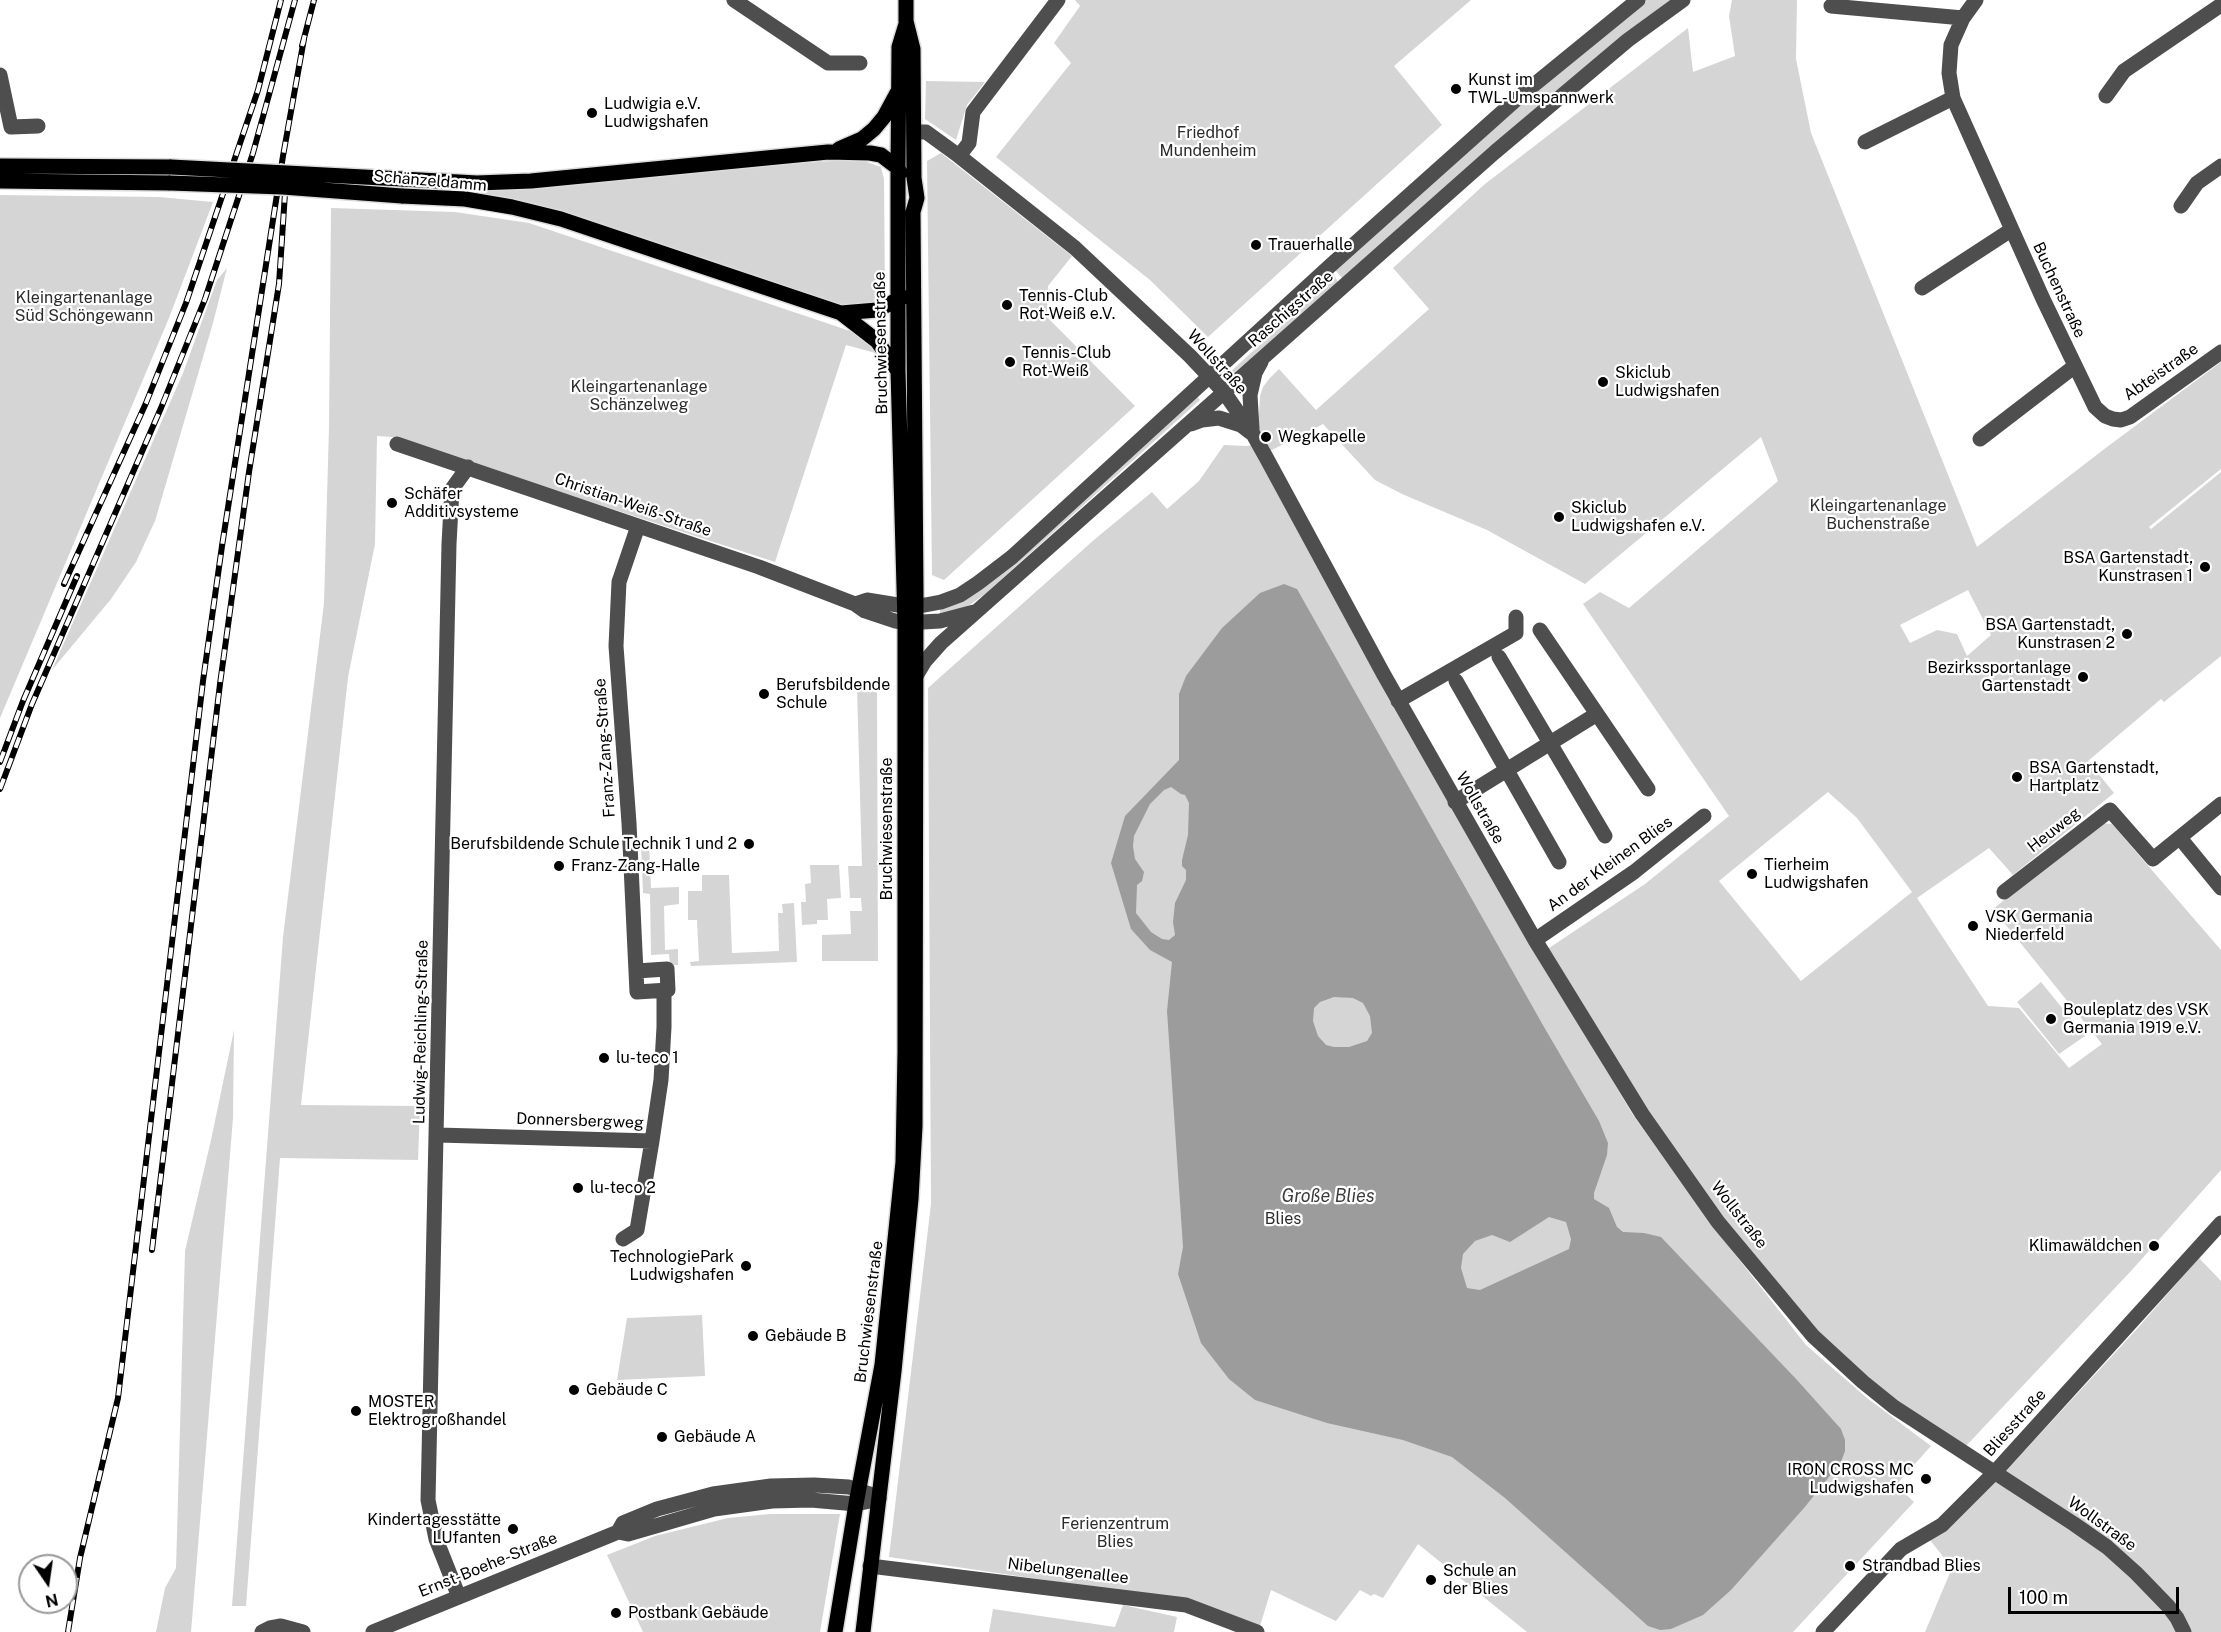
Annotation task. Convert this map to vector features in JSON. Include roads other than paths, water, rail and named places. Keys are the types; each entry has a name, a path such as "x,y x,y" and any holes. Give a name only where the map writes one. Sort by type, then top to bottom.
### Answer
{"main road":[{"name":"Bruchwiesenstraße","path":"835,1632 888,1328 903,1162 913,212 916,198 913,49 906,21 906,0"},
{"name":"Bruchwiesenstraße","path":"906,21 899,47 898,90 898,371 910,606"},
{"name":"Schänzeldamm","path":"828,152 862,139 874,129 884,117 898,90"},
{"name":"Schänzeldamm","path":"0,166 170,175 402,179 477,183 531,181 828,152 881,155 898,168"},
{"path":"898,168 906,184 913,212"},
{"name":"Schänzeldamm","path":"0,181 170,175 283,188 465,199 512,207 561,219 841,313 877,341 898,371"},
{"name":"Schänzeldamm","path":"841,313 878,310 898,301 914,288"},
{"name":"Bruchwiesenstraße","path":"863,1632 911,1199 915,1126 916,676 910,623"}],"street":[{"path":"734,0 828,63 860,63"},
{"path":"959,156 969,143 973,112 1058,0"},
{"name":"Raschigstraße","path":"910,606 941,602 960,595 1012,556 1330,265 1519,97 1638,0"},
{"name":"Raschigstraße","path":"910,623 940,621 979,611 1494,152 1628,40 1683,0"},
{"name":"Buchenstraße","path":"1976,0 1963,18 1951,45 1949,73 1953,98 2011,230 2095,407 2105,416 2121,420"},
{"path":"2106,96 2124,71 2221,5"},
{"path":"1831,6 1963,18"},
{"path":"1612,19 1628,40"},
{"path":"0,75 11,127 38,126"},
{"path":"1865,142 1953,98"},
{"name":"Wollstraße","path":"914,132 926,132 1075,248 1224,392 1253,434 1455,802 1535,940 1642,1114 1705,1204 1813,1336 1894,1407 2107,1547 2168,1606 2184,1632"},
{"path":"2181,206 2197,183 2221,166"},
{"name":"Buchenstraße","path":"1922,288 2011,230"},
{"path":"1330,265 1347,284"},
{"name":"Abteistraße","path":"2121,420 2130,417 2221,352"},
{"path":"1253,434 1250,419 1250,395 1255,373 1264,357"},
{"path":"1980,439 2075,366"},
{"path":"1184,427 1202,420 1219,418 1241,425 1253,434"},
{"name":"Christian-Weiß-Straße","path":"397,444 759,567 855,603 865,611 910,623"},
{"name":"Ludwig-Reichling-Straße","path":"459,1597 436,1539 428,1500 450,533 452,489 468,467"},
{"name":"Franz-Zang-Straße","path":"638,526 619,582 616,646 629,823 637,992 664,991"},
{"name":"Christian-Weiß-Straße","path":"855,603 867,600 910,606"},
{"path":"916,676 941,643 979,611"},
{"path":"1398,700 1516,633 1516,617"},
{"path":"1540,630 1648,789"},
{"path":"1499,657 1605,836"},
{"path":"1456,681 1559,862"},
{"path":"1455,802 1597,714"},
{"path":"2221,804 2180,838 2221,888"},
{"name":"Heuweg","path":"2004,892 2110,810 2153,860 2180,838"},
{"name":"An der Kleinen Blies","path":"1535,940 1634,872 1704,816"},
{"path":"636,971 667,969 668,990 664,991 662,1080 652,1141"},
{"name":"Donnersbergweg","path":"438,1135 652,1141 637,1230 623,1239"},
{"name":"Bliesstraße","path":"1823,1632 1901,1549 1942,1525 1994,1473 2221,1223"},
{"name":"Ernst-Boehe-Straße","path":"373,1632 618,1532 623,1523 657,1509 713,1494 771,1486 814,1485 879,1499"},
{"name":"Nibelungenallee","path":"870,1566 1186,1605 1257,1632"},
{"path":"262,1632 281,1626 303,1632"}],"water":[{"name":"Große Blies","path":"1284,584 1297,589 1599,1121 1608,1143 1607,1155 1594,1199 1609,1208 1617,1227 1623,1232 1661,1237 1841,1429 1845,1440 1845,1451 1841,1462 1804,1508 1731,1590 1703,1615 1671,1629 1660,1630 1648,1626 1505,1498 1452,1457 1403,1440 1327,1423 1255,1400 1229,1379 1201,1343 1178,1274 1183,1247 1167,1011 1172,962 1150,950 1131,929 1111,863 1125,816 1179,760 1179,694 1186,676 1222,628 1260,593","holes":["1171,787 1185,795 1189,803 1188,835 1182,860 1182,866 1186,870 1186,880 1175,903 1173,922 1175,935 1169,940 1162,939 1151,932 1136,913 1137,885 1142,881 1144,872 1135,859 1133,846 1134,836 1150,804 1164,790","1334,997 1353,998 1363,1003 1370,1016 1372,1033 1367,1041 1349,1047 1326,1045 1318,1036 1313,1021 1314,1008 1320,1002","1549,1217 1566,1222 1571,1239 1569,1249 1480,1290 1467,1288 1461,1268 1463,1254 1475,1241 1492,1235 1510,1242"]}],"railway":[{"path":"64,584 146,403 186,303 258,90 281,0"},
{"path":"0,789 32,704 161,408 205,299 253,153 295,0"},
{"path":"302,46 314,0"},
{"path":"68,1632 80,1558 118,1398 203,681 283,156 304,39"},
{"path":"152,1250 220,684 249,472 279,284 285,193"},
{"path":"0,762 23,701 77,576"}],"place":[{"name":"Kunst im TWL-Umspannwerk","path":"1456,89"},
{"name":"Ludwigia e.V. Ludwigshafen","path":"592,113"},
{"name":"Trauerhalle","path":"1256,245"},
{"name":"Tennis-Club Rot-Weiß e.V.","path":"1007,305"},
{"name":"Tennis-Club Rot-Weiß","path":"1010,362"},
{"name":"Skiclub Ludwigshafen","path":"1603,382"},
{"name":"Wegkapelle","path":"1266,437"},
{"name":"Schäfer Additivsysteme","path":"392,503"},
{"name":"Skiclub Ludwigshafen e.V.","path":"1559,517"},
{"name":"BSA Gartenstadt, Kunstrasen 1","path":"2205,567"},
{"name":"BSA Gartenstadt, Kunstrasen 2","path":"2127,634"},
{"name":"Bezirkssportanlage Gartenstadt","path":"2083,677"},
{"name":"Berufsbildende Schule","path":"764,694"},
{"name":"BSA Gartenstadt, Hartplatz","path":"2017,777"},
{"name":"Berufsbildende Schule Technik 1 und 2","path":"749,844"},
{"name":"Franz-Zang-Halle","path":"559,866"},
{"name":"Tierheim Ludwigshafen","path":"1752,874"},
{"name":"VSK Germania Niederfeld","path":"1973,926"},
{"name":"Bouleplatz des VSK Germania 1919 e.V.","path":"2051,1019"},
{"name":"lu-teco 1","path":"604,1058"},
{"name":"lu-teco 2","path":"578,1188"},
{"name":"Klimawäldchen","path":"2154,1246"},
{"name":"TechnologiePark Ludwigshafen","path":"746,1266"},
{"name":"Gebäude B","path":"753,1336"},
{"name":"Gebäude C","path":"574,1390"},
{"name":"MOSTER Elektrogroßhandel","path":"356,1411"},
{"name":"Gebäude A","path":"662,1437"},
{"name":"IRON CROSS MC Ludwigshafen","path":"1926,1479"},
{"name":"Kindertagesstätte LUfanten","path":"513,1529"},
{"name":"Strandbad Blies","path":"1850,1566"},
{"name":"Schule an der Blies","path":"1431,1580"},
{"name":"Postbank Gebäude","path":"616,1613"}],"park label":[{"name":"Friedhof Mundenheim","path":"1208,142"},
{"name":"Kleingartenanlage Süd Schöngewann","path":"84,307"},
{"name":"Kleingartenanlage Schänzelweg","path":"639,396"},
{"name":"Kleingartenanlage Buchenstraße","path":"1878,515"},
{"name":"Blies","path":"1283,1219"},
{"name":"Ferienzentrum Blies","path":"1115,1533"}]}
